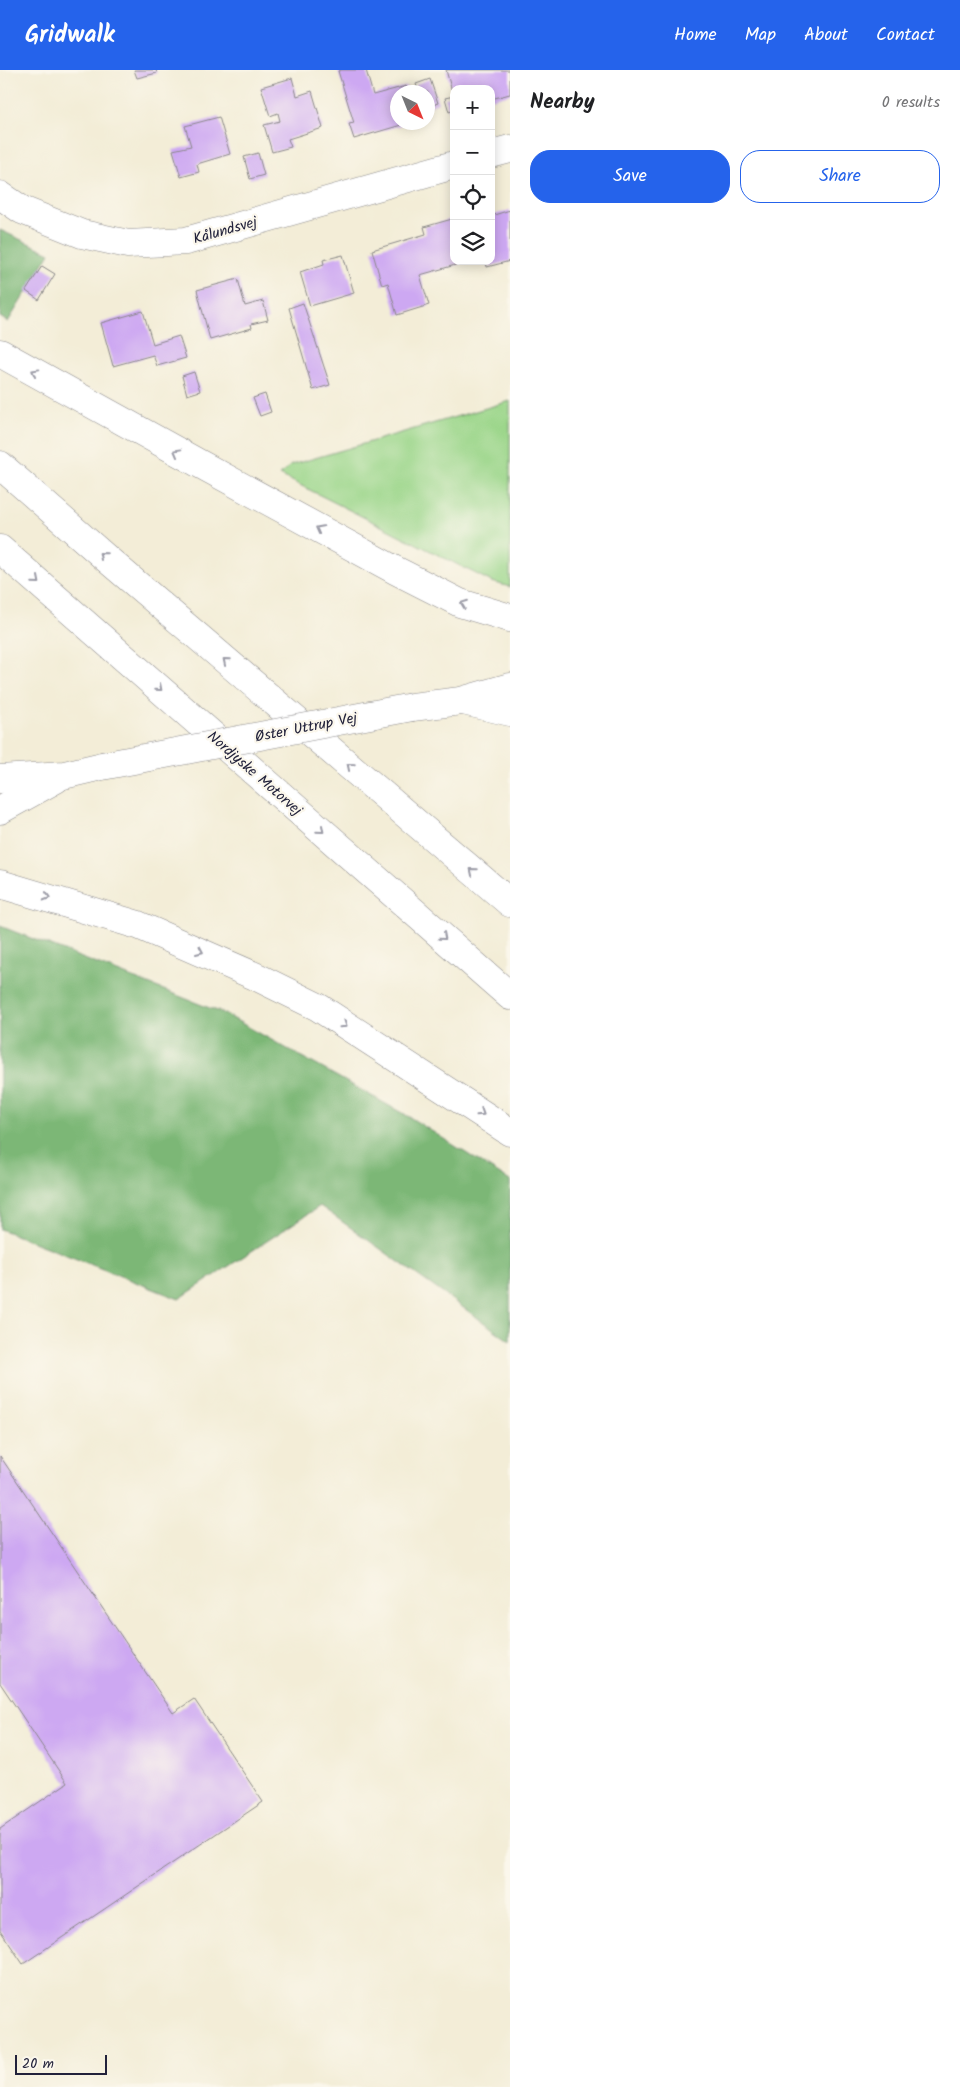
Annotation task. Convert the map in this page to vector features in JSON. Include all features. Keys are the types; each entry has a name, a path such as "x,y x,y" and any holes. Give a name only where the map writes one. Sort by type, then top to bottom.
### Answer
{"main road":[{"path":"495,153 510,149"},
{"name":"Kålundsvej","path":"0,195 22,210 82,234 128,244 186,241 450,166"},
{"path":"0,353 395,570 460,603 510,618"},
{"path":"0,464 107,559 510,904"},
{"name":"Nordjyske Motorvej","path":"0,549 510,996"},
{"name":"Øster Uttrup Vej","path":"0,779 64,775 102,766 412,707 461,701 510,687"},
{"name":"Øster Uttrup Vej","path":"461,701 510,712"},
{"name":"Øster Uttrup Vej","path":"0,810 64,775"},
{"path":"0,884 138,925 257,976 318,1007 510,1132"}],"green space":[{"path":"0,230 50,253 8,322 0,317"},
{"path":"510,401 510,587 492,582 280,475 291,465"},
{"path":"0,926 225,1014 411,1118 510,1181 510,1341 320,1206 179,1299 0,1229"}],"building":[{"path":"134,70 156,70 157,73 137,78"},
{"path":"366,70 373,95 390,90 390,128 354,139 349,124 354,123 338,71"},
{"path":"446,70 510,70 510,94 495,98 495,85 450,85"},
{"path":"292,78 297,96 312,91 323,128 288,139 291,147 272,152 264,125 280,121 278,113 270,116 261,87"},
{"path":"430,79 432,85 416,85"},
{"path":"450,97 449,112 445,98"},
{"path":"219,117 230,154 197,164 199,172 181,177 173,150 191,146 185,126"},
{"path":"258,153 264,175 250,179 244,157"},
{"path":"510,210 510,261 495,265 495,220 495,215"},
{"path":"450,220 450,265 455,265 420,275 429,305 397,315 388,283 382,285 372,250 426,234 424,227"},
{"path":"343,255 354,293 310,306 300,272 324,264 323,260"},
{"path":"42,266 55,274 39,300 26,291"},
{"path":"238,279 245,306 263,301 268,320 251,324 252,328 210,340 197,290"},
{"path":"303,303 330,385 313,390 289,308"},
{"path":"143,311 153,344 179,336 186,358 157,366 153,355 113,366 101,323"},
{"path":"194,372 200,391 187,395 182,376"},
{"path":"265,394 271,412 260,416 253,398"},
{"path":"0,1456 173,1713 194,1699 263,1802 23,1964 0,1930 0,1829 67,1783 0,1683"}]}
